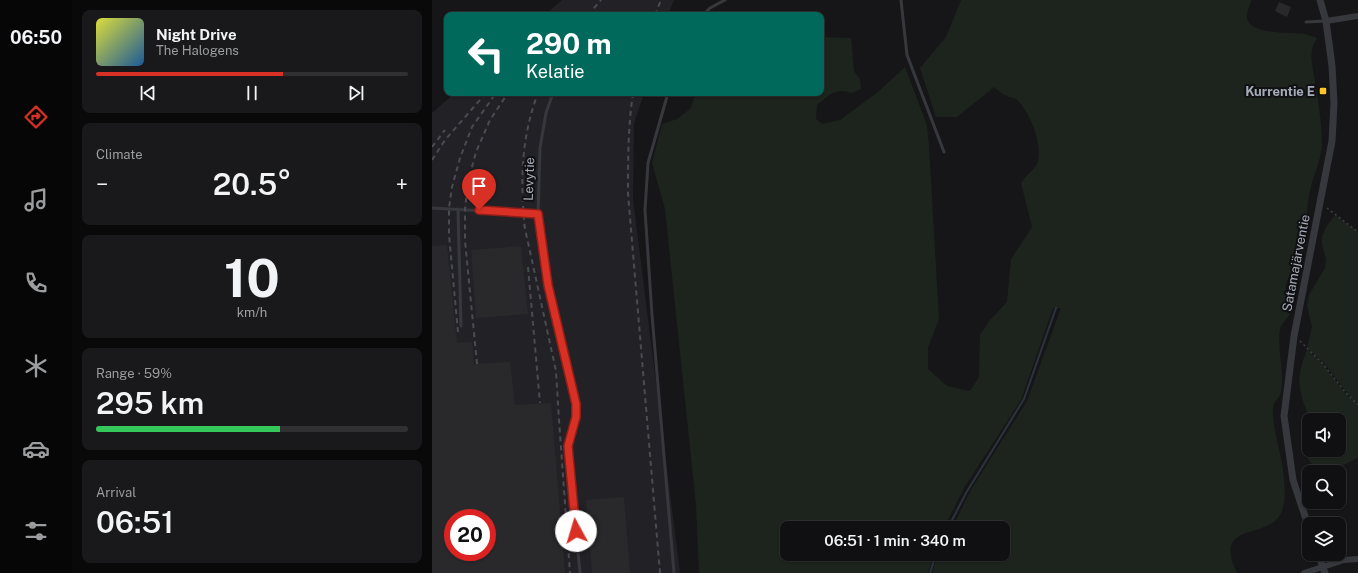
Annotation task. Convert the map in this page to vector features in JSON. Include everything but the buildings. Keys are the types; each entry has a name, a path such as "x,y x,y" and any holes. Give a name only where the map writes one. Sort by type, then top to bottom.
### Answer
{"street":[{"name":"Satamajärventie","path":"1305,517 1293,480 1284,416 1294,336 1332,142 1334,104 1332,66 1326,21 1320,0"},
{"path":"1326,21 1358,16"},
{"path":"1304,573 1324,570 1344,560 1358,559"}],"lane":[{"path":"706,12 710,8 725,0"},
{"path":"901,0 907,55 944,152"},
{"path":"1306,22 1326,21"},
{"name":"Levytie","path":"552,96 546,114 540,148 538,214 548,285 576,404 576,417 568,446 580,573"},
{"path":"667,96 648,163 645,210 652,315 674,573"},
{"path":"432,208 538,214"},
{"path":"458,209 461,326"}],"path":[{"path":"1327,208 1358,232"},
{"path":"1294,336 1322,363 1346,393 1358,405"}],"shaded area":[{"path":"562,0 674,0 669,12 548,12"},
{"path":"961,0 1252,0 1248,10 1248,21 1258,29 1274,32 1305,34 1317,38 1313,45 1312,59 1321,120 1322,149 1309,195 1305,243 1301,258 1286,284 1290,313 1280,329 1279,342 1282,386 1280,395 1273,408 1274,426 1282,462 1285,498 1282,511 1273,523 1236,538 1231,546 1231,557 1237,573 932,573 936,561 1010,561 1010,521 956,521 972,488 1027,401 1061,308 1053,308 1021,400 964,488 948,521 780,521 780,561 932,561 928,573 699,573 696,505 665,209 652,163 662,124 677,119 690,109 695,96 824,96 824,37 851,38 854,71 860,79 861,89 852,93 841,91 833,93 817,105 816,119 822,124 840,120 878,92 905,67 927,125 929,146 939,319 928,348 928,369 947,386 970,391 979,377 980,335 990,320 1007,302 1011,259 1032,227 1021,183 1037,164 1039,149 1035,131 1023,106 1014,98 1008,97 994,87 957,117 936,117 920,68 946,37"},
{"path":"452,96 643,96 634,124 633,199 680,573 432,573 432,113"},
{"path":"1335,215 1358,232 1358,458 1343,465 1314,465 1307,457 1346,457 1346,413 1307,413 1300,387 1302,365 1307,349 1322,363 1345,393 1352,399 1323,362 1307,348 1312,327 1307,306 1309,295 1325,268 1326,259 1322,244 1322,237 1326,227"}],"waterway":[{"path":"952,521 966,493 1024,399 1056,308"},
{"path":"930,573 934,561"}],"railway":[{"path":"591,12 601,0"},
{"path":"656,12 661,0"},
{"path":"432,160 445,140 483,96"},
{"path":"458,332 449,235 449,208 452,187 460,158 472,127 494,96"},
{"path":"477,364 465,241 465,209 468,182 476,152 490,120 506,96"},
{"path":"525,229 522,177 523,160 528,126 537,96"},
{"path":"633,96 629,131 628,194 660,573"},
{"path":"432,147 445,130"},
{"path":"524,224 556,371 570,573"},
{"path":"528,267 540,403"}],"place":[{"name":"Kurrentie E","path":"1323,91"}],"route":[{"path":"479,210 538,214 548,285 576,404 576,417 568,446 576,531"}]}
